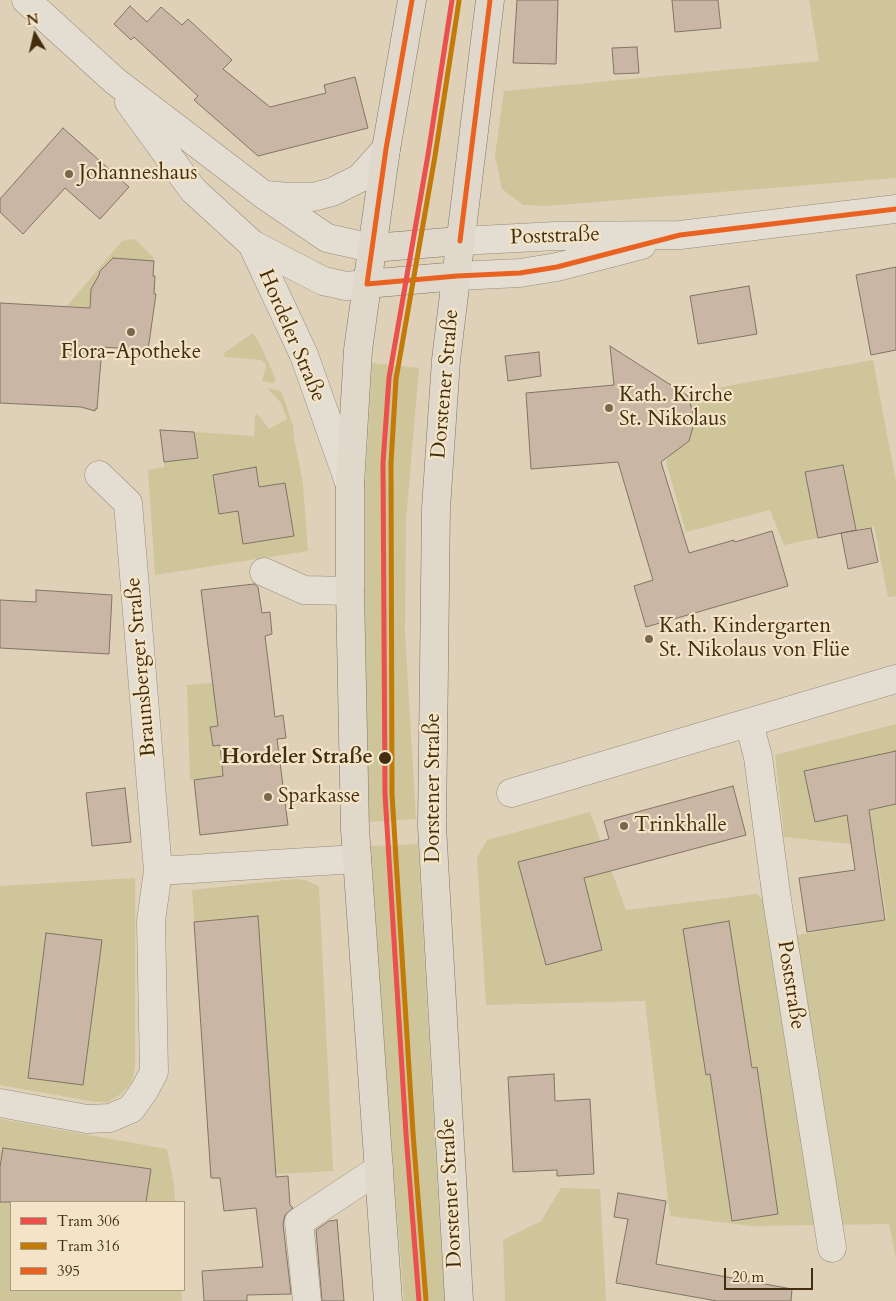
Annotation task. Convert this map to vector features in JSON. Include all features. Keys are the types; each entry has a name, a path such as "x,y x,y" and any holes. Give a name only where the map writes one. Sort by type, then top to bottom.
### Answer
{"main road":[{"path":"388,1301 357,859 350,591 350,486 358,350 386,149 412,0"},
{"name":"Dorstener Straße","path":"459,1301 432,826 436,508 446,360 490,0"},
{"path":"372,248 460,241"},
{"name":"Dorstener Straße","path":"367,284 456,276"}],"street":[{"name":"Hordeler Straße","path":"26,0 114,81 264,194 327,238 372,248"},
{"name":"Hordeler Straße","path":"114,81 192,190 252,244 323,281 346,286 367,284"},
{"path":"264,194 313,197 332,192 360,178 386,149"},
{"name":"Poststraße","path":"460,241 556,236 680,235 896,209"},
{"name":"Poststraße","path":"456,276 520,273 557,267 680,235"},
{"name":"Hordeler Straße","path":"252,244 304,355 350,486"},
{"name":"Braunsberger Straße","path":"0,1103 87,1119 110,1118 131,1109 144,1091 154,1072 152,921 158,871 128,503 99,475"},
{"path":"264,572 304,590 350,591"},
{"path":"511,793 896,679"},
{"name":"Poststraße","path":"749,723 758,757 777,900 832,1248"},
{"path":"158,871 357,859"},
{"path":"307,1301 299,1222 379,1169"}],"shaded area":[{"path":"809,0 896,0 896,178 545,206 523,205 502,189 495,156 504,91 819,61"},
{"path":"136,240 155,259 154,261 113,258 113,261 110,261 102,268 99,282 95,283 91,289 90,306 102,308 67,306 122,241"},
{"path":"253,333 276,380 273,383 262,381 266,368 265,363 261,360 225,357 224,353"},
{"path":"873,360 896,482 896,596 888,597 874,526 784,545 770,510 686,532 666,462 688,393"},
{"path":"372,363 419,368 406,520 405,632 416,819 369,822 365,625 365,488"},
{"path":"267,388 281,391 293,425 303,484 308,551 155,575 148,470 164,467 164,462 198,458 194,432 254,436 257,413 269,429 287,419 281,403"},
{"path":"213,683 223,776 190,780 187,685"},
{"path":"896,724 896,1259 889,1224 751,1226 670,1216 645,1001 486,1005 477,857 487,840 590,812 626,910 757,894 798,935 887,920 875,843 850,844 784,837 775,755"},
{"path":"418,844 445,1301 404,1301 371,846"},
{"path":"135,878 135,1067 132,1082 121,1094 108,1102 95,1102 0,1085 0,886"},
{"path":"295,879 305,880 319,886 333,1171 276,1174 258,917 194,922 192,890"},
{"path":"0,1119 167,1149 175,1201 10,1201 10,1291 181,1291 182,1301 0,1301"},
{"path":"561,1188 600,1189 606,1301 505,1301 503,1240 541,1221"}],"building":[{"path":"517,0 558,0 556,64 513,63"},
{"path":"672,0 718,0 721,28 675,32"},
{"path":"130,6 147,22 161,7 182,25 188,19 232,60 223,69 270,107 326,93 324,85 355,77 368,128 258,156 194,100 198,96 134,37 131,40 114,24"},
{"path":"637,47 639,73 614,74 612,48"},
{"name":"Johanneshaus","path":"63,128 129,187 100,219 65,188 23,234 0,212 0,199"},
{"path":"113,258 154,261 154,294 156,294 148,350 102,347 97,409 95,411 81,407 0,403 0,303 90,308 91,289 100,271"},
{"path":"896,267 896,350 871,355 856,275"},
{"path":"749,286 757,334 698,344 690,296"},
{"path":"610,346 688,396 695,420 689,441 661,462 689,553 772,531 788,586 646,627 634,586 653,580 618,462 531,469 526,393 614,385"},
{"path":"539,352 541,376 508,381 505,356"},
{"path":"160,430 194,432 198,458 164,462"},
{"path":"843,465 856,530 818,538 805,472"},
{"path":"256,467 259,487 285,483 294,536 243,544 238,511 219,514 213,475"},
{"path":"871,528 878,562 848,569 841,533"},
{"path":"254,584 258,587 262,613 270,612 272,634 265,636 275,717 283,715 286,738 277,739 288,825 200,835 194,780 223,776 220,745 213,746 210,727 218,726 201,590"},
{"path":"36,590 112,595 109,654 0,648 0,600 36,602"},
{"path":"896,751 896,804 869,810 885,920 807,932 799,878 855,870 847,815 815,822 804,771"},
{"path":"733,786 746,835 584,878 602,950 546,965 518,862 609,839 604,821"},
{"path":"125,788 131,842 92,846 86,793"},
{"path":"258,916 276,1177 288,1176 290,1205 293,1208 285,1215 283,1224 291,1294 247,1295 247,1301 204,1301 202,1271 263,1267 256,1208 224,1211 220,1178 211,1178 194,922"},
{"path":"729,921 752,1068 757,1067 778,1214 732,1221 710,1074 706,1075 683,929"},
{"path":"46,933 102,940 83,1085 28,1078"},
{"path":"554,1074 555,1101 590,1099 594,1174 557,1176 557,1170 513,1172 508,1077"},
{"path":"3,1148 151,1169 146,1201 0,1202 0,1167"},
{"path":"618,1193 666,1201 656,1264 792,1289 791,1301 717,1301 616,1283 628,1219 614,1217"},
{"path":"337,1220 344,1301 322,1301 316,1230 329,1221"}],"tram line":[{"name":"306","path":"419,1301 406,1134 385,794 383,463 389,378 428,155 452,0"},
{"name":"316","path":"426,1300 413,1133 392,794 391,463 396,379 435,156 459,1"}],"transit line":[{"name":"395","path":"367,284 386,149 412,0"},
{"name":"395","path":"460,241 490,0"},
{"name":"395","path":"367,284 457,276 520,273 557,267 680,235 896,209"}],"place":[{"name":"Johanneshaus","path":"69,174"},
{"name":"Flora-Apotheke","path":"131,332"},
{"name":"Kath. Kirche St. Nikolaus","path":"609,408"},
{"name":"Kath. Kindergarten St. Nikolaus von Flüe","path":"649,639"},
{"name":"Hordeler Straße","path":"385,758"},
{"name":"Sparkasse","path":"268,797"},
{"name":"Trinkhalle","path":"624,826"}]}
